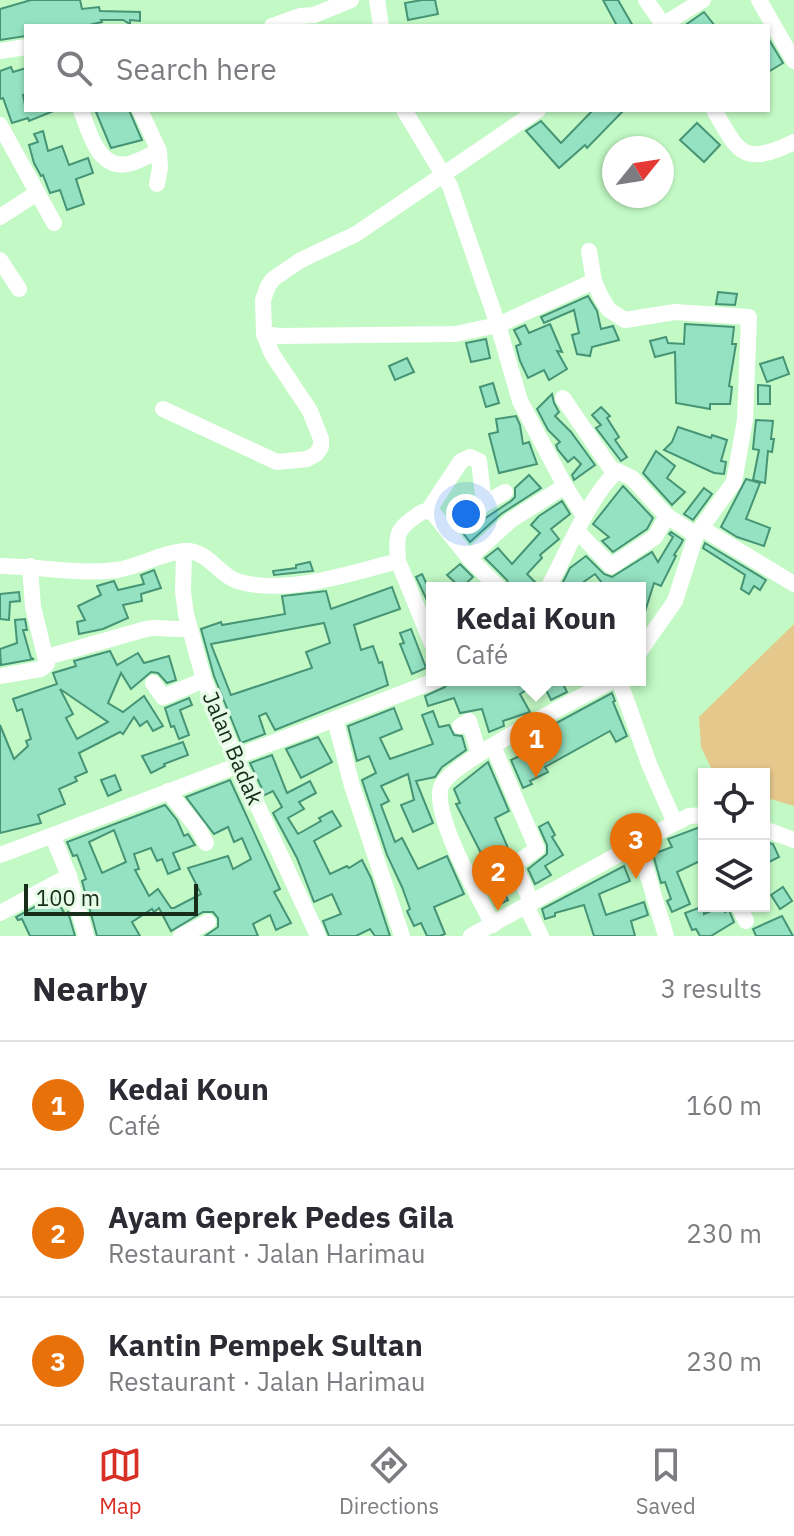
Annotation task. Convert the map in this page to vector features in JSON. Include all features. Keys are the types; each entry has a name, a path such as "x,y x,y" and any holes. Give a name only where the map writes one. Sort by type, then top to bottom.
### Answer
{"street":[{"path":"275,24 300,8 314,15 351,0"},
{"path":"377,0 381,24"},
{"path":"646,0 662,24"},
{"path":"666,24 703,0"},
{"path":"759,0 794,61"},
{"path":"0,51 24,47"},
{"path":"82,112 92,140 103,157 110,161 126,165 159,151"},
{"path":"141,112 159,151 157,184"},
{"path":"405,112 445,175 498,325 520,401 565,486 581,524 611,566 655,537 667,516"},
{"path":"163,409 277,462 307,459 316,454 321,447 321,439 310,411 272,354 264,334 263,300 273,279 301,260 356,234 535,112"},
{"path":"715,112 733,143 742,151 758,156 768,155 794,142"},
{"path":"0,125 54,223"},
{"path":"0,217 37,193"},
{"path":"589,251 594,281 609,310 625,320 665,312 749,317 745,420 734,482 700,532 675,601 646,642"},
{"path":"0,260 19,289"},
{"path":"264,334 455,334 498,325 594,281"},
{"path":"563,398 614,473"},
{"path":"431,512 461,461 470,457 479,461 484,504"},
{"path":"551,582 581,524 614,473 620,471 632,478 667,516 794,584"},
{"path":"469,558 511,520 565,486"},
{"path":"448,531 505,492"},
{"path":"426,629 398,561 397,539 400,529 423,511 431,512 493,582"},
{"path":"0,566 117,570 190,551 234,580 263,587 344,576 398,561"},
{"name":"Jalan Badak","path":"190,551 183,592 189,628 204,680 237,761 318,936"},
{"path":"0,676 44,668 47,657 33,607 30,566"},
{"path":"47,657 154,627 167,631 189,628"},
{"path":"153,683 163,697 204,680"},
{"path":"0,855 168,791 335,719 426,684"},
{"path":"493,925 450,838 440,789 448,776 486,750 605,686"},
{"path":"618,686 675,823"},
{"path":"335,719 352,786 402,936"},
{"path":"460,726 469,721 537,849 514,865 541,936"},
{"path":"168,791 206,843"},
{"path":"471,936 675,823 698,817"},
{"path":"770,831 794,840"},
{"path":"53,837 69,876 86,936"},
{"path":"638,843 666,936"},
{"path":"0,913 69,876"},
{"path":"181,936 208,922"}],"shaded area":[{"path":"794,624 794,806 770,799 770,768 711,768 701,747 699,717"}],"building":[{"path":"31,0 80,0 82,9 99,7 100,11 140,12 140,21 130,20 130,24 123,20 101,20 94,24 24,24 24,36 0,40 0,9"},
{"path":"435,0 438,14 408,20 405,3"},
{"path":"603,0 618,0 632,24 616,24"},
{"path":"704,12 713,24 687,24"},
{"path":"770,41 783,63 770,71"},
{"path":"11,67 13,72 24,69 24,112 51,112 29,121 28,118 12,123 3,98 0,99 0,71"},
{"path":"96,112 130,112 142,140 111,148"},
{"path":"591,112 622,112 587,148 585,145 559,168 526,131 541,121 561,143"},
{"path":"697,123 720,145 704,162 680,140"},
{"path":"43,131 48,151 62,146 69,165 88,158 93,173 76,179 84,204 67,210 60,190 50,193 34,163 29,145 38,142 34,134"},
{"path":"718,292 737,294 735,305 716,304"},
{"path":"588,296 597,311 601,329 613,326 619,340 592,347 590,356 577,354 572,335 579,333 574,310 544,323 541,317"},
{"path":"550,324 562,352 557,351 567,369 549,380 544,370 528,378 520,361 516,346 521,344 514,330 525,325 529,333"},
{"path":"685,324 734,327 732,344 736,344 729,386 732,387 730,404 710,404 710,409 676,403 675,352 655,357 650,341 666,337 668,343 684,344"},
{"path":"486,339 490,358 471,362 466,343"},
{"path":"783,357 789,374 767,382 760,364"},
{"path":"407,358 414,372 395,380 389,366"},
{"path":"493,383 499,403 486,407 480,387"},
{"path":"758,385 770,386 770,404 758,404"},
{"path":"552,394 559,412 555,416 595,465 574,480 572,475 581,464 574,457 568,462 558,450 556,445 560,442 548,430 537,409"},
{"path":"601,407 610,416 607,418 619,437 615,440 627,457 621,461 596,428 601,425 592,415"},
{"path":"516,416 523,444 529,442 537,464 499,473 489,434 498,432 496,419"},
{"path":"756,420 773,421 771,439 774,439 772,452 768,451 765,483 753,480 759,450 753,449"},
{"path":"678,427 727,440 721,461 726,462 724,474 714,473 664,450 672,442"},
{"path":"656,451 675,466 667,478 685,492 672,505 643,473"},
{"path":"529,475 541,488 501,514 470,542 463,533 511,501 515,497 515,488"},
{"path":"746,479 760,483 746,519 770,528 764,546 737,537 721,527"},
{"path":"623,486 653,518 647,529 613,552 602,541 609,537 593,524"},
{"path":"704,488 712,494 693,520 684,514"},
{"path":"562,501 570,514 551,529 559,539 540,555 542,558 527,574 535,582 508,582 485,558 498,548 512,564 540,533 531,525"},
{"path":"671,532 683,540 661,586 654,583 646,608 646,582 601,582 595,574 584,582 563,582 570,568 586,556 604,574 612,577 652,552 658,562 673,537 669,534"},
{"path":"705,543 766,580 760,590 754,586 749,594 741,589 745,575 703,548"},
{"path":"310,562 313,571 274,575 273,571 296,568 296,565"},
{"path":"460,564 473,577 468,582 455,582 447,575"},
{"path":"154,570 161,588 141,594 142,601 123,605 128,618 103,629 79,634 77,622 85,620 78,606 101,595 97,586 114,581 118,590 144,584 141,575"},
{"path":"422,574 426,583 426,598 416,577"},
{"path":"392,587 400,609 354,625 361,650 373,646 379,663 382,662 388,685 275,730 266,713 259,716 265,734 241,743 214,676 201,629 221,622 222,625 285,614 282,596 326,591 331,609","holes":["324,623 330,643 306,652 312,668 231,695 211,644"]},
{"path":"19,592 20,601 10,602 9,620 0,619 0,594"},
{"path":"25,619 27,630 23,630 31,658 34,659 1,665 0,649 17,643 15,620"},
{"path":"411,629 426,668 412,674 400,644 404,643 400,633"},
{"path":"110,651 117,665 138,653 144,663 169,656 176,680 167,683 158,673 151,672 131,689 121,673 108,703 123,712 144,696 163,726 153,731 147,721 140,726 134,717 123,734 120,732 79,753 87,772 75,777 77,781 59,789 65,804 38,815 41,823 0,833 0,725 14,759 28,746 26,741 31,739 22,709 17,711 13,699 57,684 53,673 76,666 74,661","holes":["60,689 108,722 77,739 66,718 73,714"]},
{"path":"533,686 520,694 530,712 503,721 504,726 489,732 482,709 460,713 454,698 428,706 425,696 445,687"},
{"path":"544,686 564,686 567,692 551,700"},
{"path":"612,693 627,736 616,742 610,731 545,767 548,772 523,788 511,760 526,753 521,742"},
{"path":"189,698 192,705 180,710 189,735 179,739 165,708"},
{"path":"394,708 402,729 380,738 390,759 433,744 422,715 433,711 439,727 449,725 454,735 462,736 466,750 442,767 435,777 416,781 433,823 413,832 401,805 414,800 408,774 381,786 389,801 381,805 395,842 402,838 418,869 447,856 464,894 434,907 445,934 440,936 427,936 421,923 414,926 407,911 410,909 387,855 362,780 376,773 369,756 357,761 348,726"},
{"path":"318,737 332,762 301,778 286,749"},
{"path":"183,742 188,755 164,764 151,773 142,756"},
{"path":"272,755 287,793 310,781 316,793 299,802 304,809 288,818 298,834 332,811 341,826 314,841 330,874 362,860 390,936 375,936 370,929 356,936 329,936 323,921 341,914 332,894 314,902 297,858 273,813 282,807 273,791 265,795 250,763"},
{"path":"488,762 509,811 495,818 508,848 501,852 510,883 501,888 508,900 496,906 481,871 486,868 479,857 482,855 456,804 460,803 454,789"},
{"path":"115,775 121,790 108,796 101,780"},
{"path":"230,780 280,889 274,892 291,923 276,930 270,915 253,924 258,936 205,936 218,927 218,918 213,912 203,912 171,931 159,908 132,922 140,936 97,936 82,881 86,879 77,855 73,856 67,842 165,805 184,836 188,834 195,845 173,853 180,869 168,874 162,859 157,861 151,848 134,854 139,869 135,870 149,896 158,889 171,908 201,894 188,868 228,856 233,869 251,859 242,838 234,842 228,827 214,834 186,797","holes":["114,830 126,862 102,873 89,842"]},
{"path":"548,822 555,835 552,837 563,855 545,866 551,875 535,884 528,869 547,854 547,845 539,827"},
{"path":"698,828 698,862 677,872 690,904 672,912 667,901 671,899 665,882 661,883 653,854 672,847 668,839"},
{"path":"770,843 773,844 779,857 770,862"},
{"path":"624,866 630,881 599,894 606,915 644,902 648,915 631,921 635,936 594,936 584,905 545,919 542,909"},
{"path":"783,887 792,901 780,909 771,895"},
{"path":"54,896 65,914 68,912 75,936 30,936 22,919 16,917"},
{"path":"698,908 698,912 704,914 730,912 734,922 711,936 700,936 696,929 692,930 685,913"},
{"path":"782,916 793,936 756,936 753,929"}],"place":[{"name":"Kedai Koun","path":"536,778"},
{"name":"Kantin Pempek Sultan","path":"636,879"},
{"name":"Ayam Geprek Pedes Gila","path":"498,911"}]}
